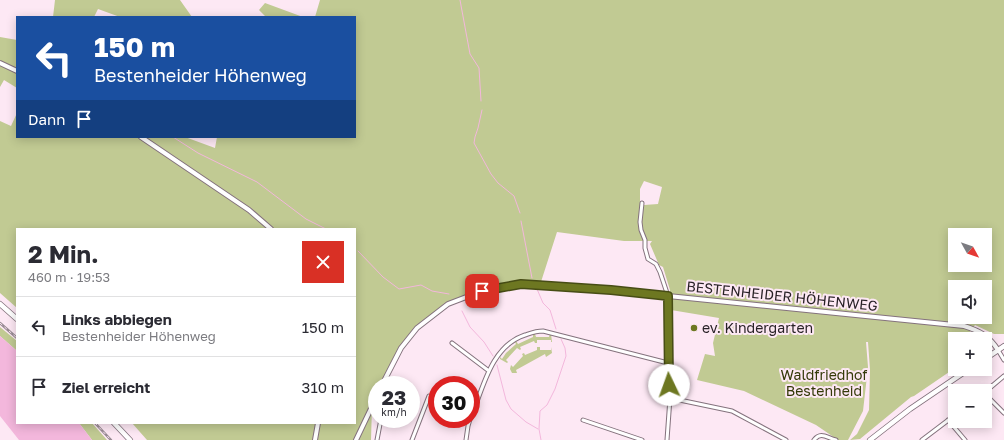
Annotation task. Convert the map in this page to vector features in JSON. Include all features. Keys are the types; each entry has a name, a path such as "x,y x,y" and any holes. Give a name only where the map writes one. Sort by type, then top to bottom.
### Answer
{"main road":[{"path":"0,304 16,318"},
{"path":"992,354 1004,346"},
{"path":"870,440 910,409 959,376"},
{"path":"115,424 130,440"}],"street":[{"path":"0,63 16,71"},
{"path":"142,138 249,210 269,228"},
{"path":"642,203 640,222 648,259 656,264 668,296 668,363 670,398 667,440"},
{"name":"BESTENHEIDER HÖHENWEG","path":"387,376 401,348 417,328 448,304 482,291 521,284 614,290 964,326 975,329 988,336 998,350"},
{"path":"480,394 489,371 499,352 515,338 538,331 668,363"},
{"path":"452,343 489,371"},
{"path":"998,350 1004,360"},
{"path":"992,387 1004,376"},
{"path":"670,398 732,411 786,440"},
{"path":"412,440 428,399"},
{"path":"992,400 1004,413"},
{"path":"356,440 368,418"},
{"path":"582,420 642,440"},
{"path":"922,440 948,420"},
{"path":"316,440 318,424"},
{"path":"377,440 379,428"},
{"path":"466,440 468,428"},
{"path":"955,428 965,440"},
{"path":"814,440 820,435 836,440"}],"green space":[{"path":"55,0 180,0 191,16 117,16 98,9 94,16 53,16"},
{"name":"Waldfriedhof Bestenheid","path":"320,0 1004,0 1004,334 994,334 975,325 970,332 948,332 948,373 911,397 860,439 850,440 857,434 869,410 870,370 868,342 866,342 868,367 863,411 848,440 838,440 816,425 744,391 697,380 705,354 715,356 713,343 719,318 671,310 670,290 663,267 659,265 650,244 652,241 624,241 557,232 540,285 507,286 490,289 474,293 444,307 411,334 397,355 386,376 368,376 368,428 371,428 371,440 147,440 133,424 356,424 356,228 16,228 16,307 0,293 0,121 11,126 16,115 16,138 188,138 215,148 217,138 356,138 356,16 315,16","holes":["644,181 662,187 658,204 644,205 640,203 640,189"]},
{"path":"265,3 300,16 265,16 259,10"},
{"path":"0,37 16,40 16,87 4,80 0,87"},
{"path":"0,327 16,340 16,350 0,336"},
{"path":"533,334 535,334 536,337 549,337 551,334 552,342 551,340 537,340 537,343 534,341 520,347 520,350 517,348 506,360 508,362 507,363 500,359 500,357 502,359 516,344 516,341 518,344 533,337"},
{"path":"537,347 540,347 540,350 551,350 551,347 552,353 546,357 545,354 516,370 517,373 512,373 510,369 511,365 513,367 523,356 522,354 524,353 525,355 537,350"},
{"path":"80,424 93,424 107,440 92,440"}],"shaded area":[{"path":"0,336 16,350 16,424 80,424 92,440 19,440 0,416"}],"waterway":[{"path":"460,0 470,54 479,68 481,101"},
{"path":"482,110 474,143 491,174 498,183 514,196 520,213"},
{"path":"175,138 198,153 257,182 306,219 324,228"},
{"path":"521,221 532,278"},
{"path":"358,251 383,277 399,289 421,285 432,291 449,294"},
{"path":"537,289 543,303 550,310 556,329"},
{"path":"462,311 470,327 484,342 493,356"},
{"path":"541,440 539,429 540,411 547,405 555,389 566,356 565,348 561,339"},
{"path":"497,365 506,400 511,409 526,422 538,429"}],"railway":[{"path":"0,323 16,337"},
{"path":"96,424 111,440"}],"place":[{"name":"ev. Kindergarten","path":"694,328"}],"route":[{"path":"482,291 521,284 611,290 668,296 669,385"}]}
